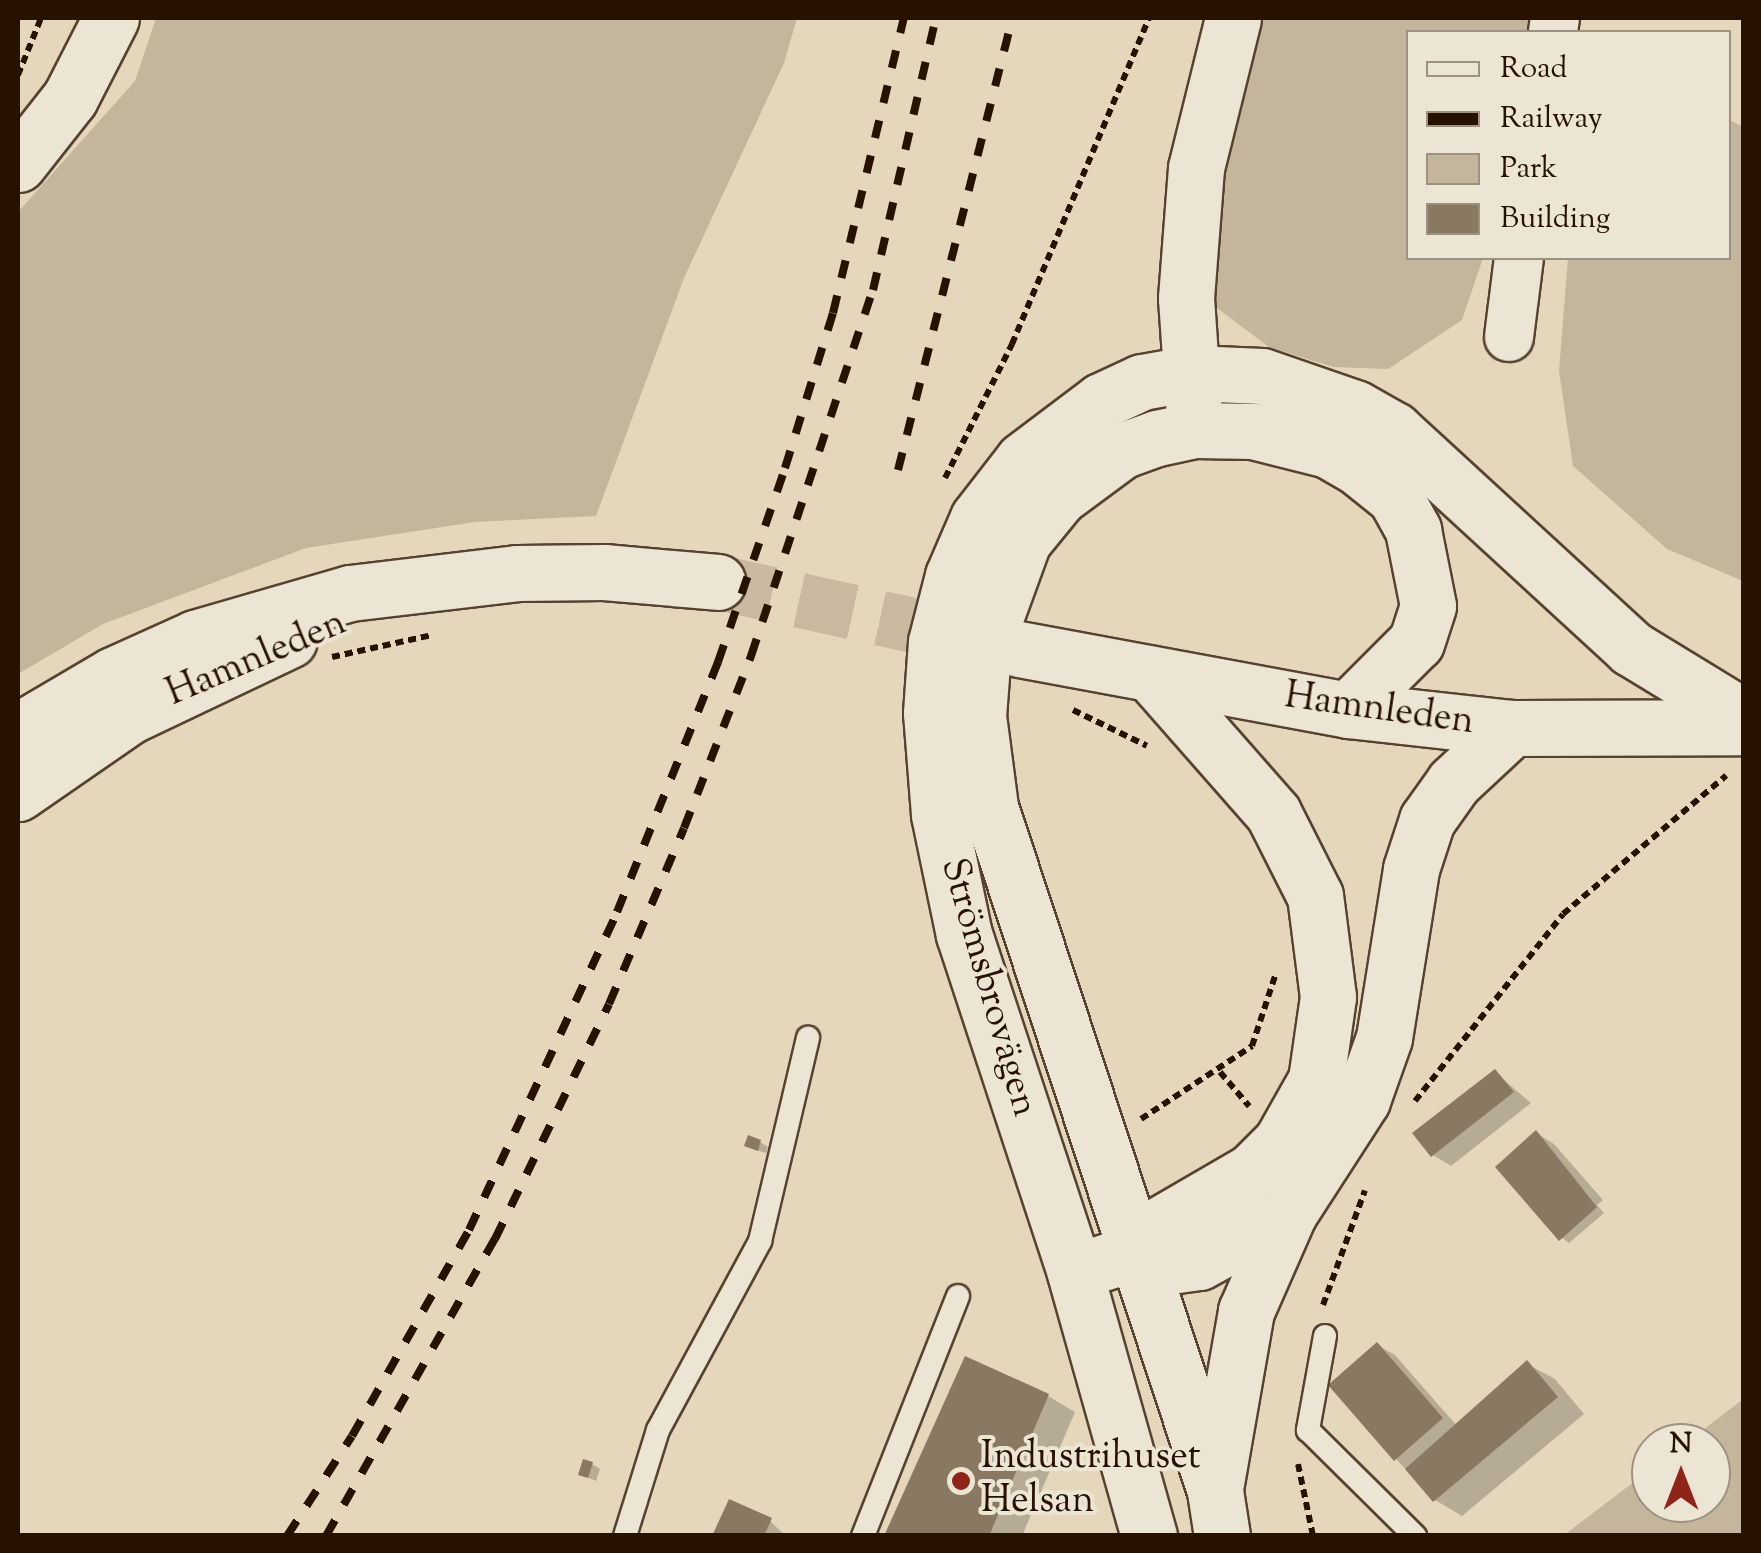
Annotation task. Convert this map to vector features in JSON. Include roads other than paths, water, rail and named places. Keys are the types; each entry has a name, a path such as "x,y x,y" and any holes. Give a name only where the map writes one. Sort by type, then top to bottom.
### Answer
{"main road":[{"path":"18,164 70,98 112,18"},
{"path":"1195,430 1186,298 1196,168 1233,18"},
{"name":"Strömsbrovägen","path":"1149,1536 1075,1272 964,935 939,814 931,713 936,642 953,576 978,518 1023,460 1101,400 1142,382 1192,373 1262,376 1301,387 1394,430 1631,648 1744,717"},
{"name":"Strömsbrovägen","path":"1218,1513 1007,865 978,716 984,650 1023,541 1058,498 1121,452 1195,430 1253,431 1328,450 1395,497 1413,530 1425,566 1428,606 1416,642 1348,710"},
{"name":"Hamnleden","path":"18,732 146,660 293,606 517,573 604,572 718,582"},
{"name":"Hamnleden","path":"18,793 129,716 208,675 300,635 517,573"},
{"name":"Hamnleden","path":"1019,648 1348,710 1737,750"},
{"path":"1075,1272 1132,1253 1158,1225 1252,1171 1281,1142 1316,1080 1328,997 1315,896 1273,813 1151,674"},
{"path":"1218,1513 1234,1350 1289,1214 1362,1100 1384,1038 1411,870 1427,820 1454,782 1512,728"},
{"path":"1132,1253 1170,1266 1199,1262 1289,1214"}],"street":[{"path":"1508,337 1518,260"}],"lane":[{"path":"625,1536 658,1430 760,1241 808,1038"},
{"path":"863,1536 958,1296"},
{"path":"1324,1336 1308,1430 1415,1536"}],"tunnel":[{"path":"718,582 986,641"}],"railway":[{"path":"287,1536 352,1436 469,1230 617,912 718,662 785,468 833,313 904,18"},
{"path":"326,1536 495,1239 609,1004 684,828 751,656 873,290 936,18"},
{"path":"898,470 1012,18"}],"place":[{"name":"Industrihuset Helsan","path":"961,1481"}]}
